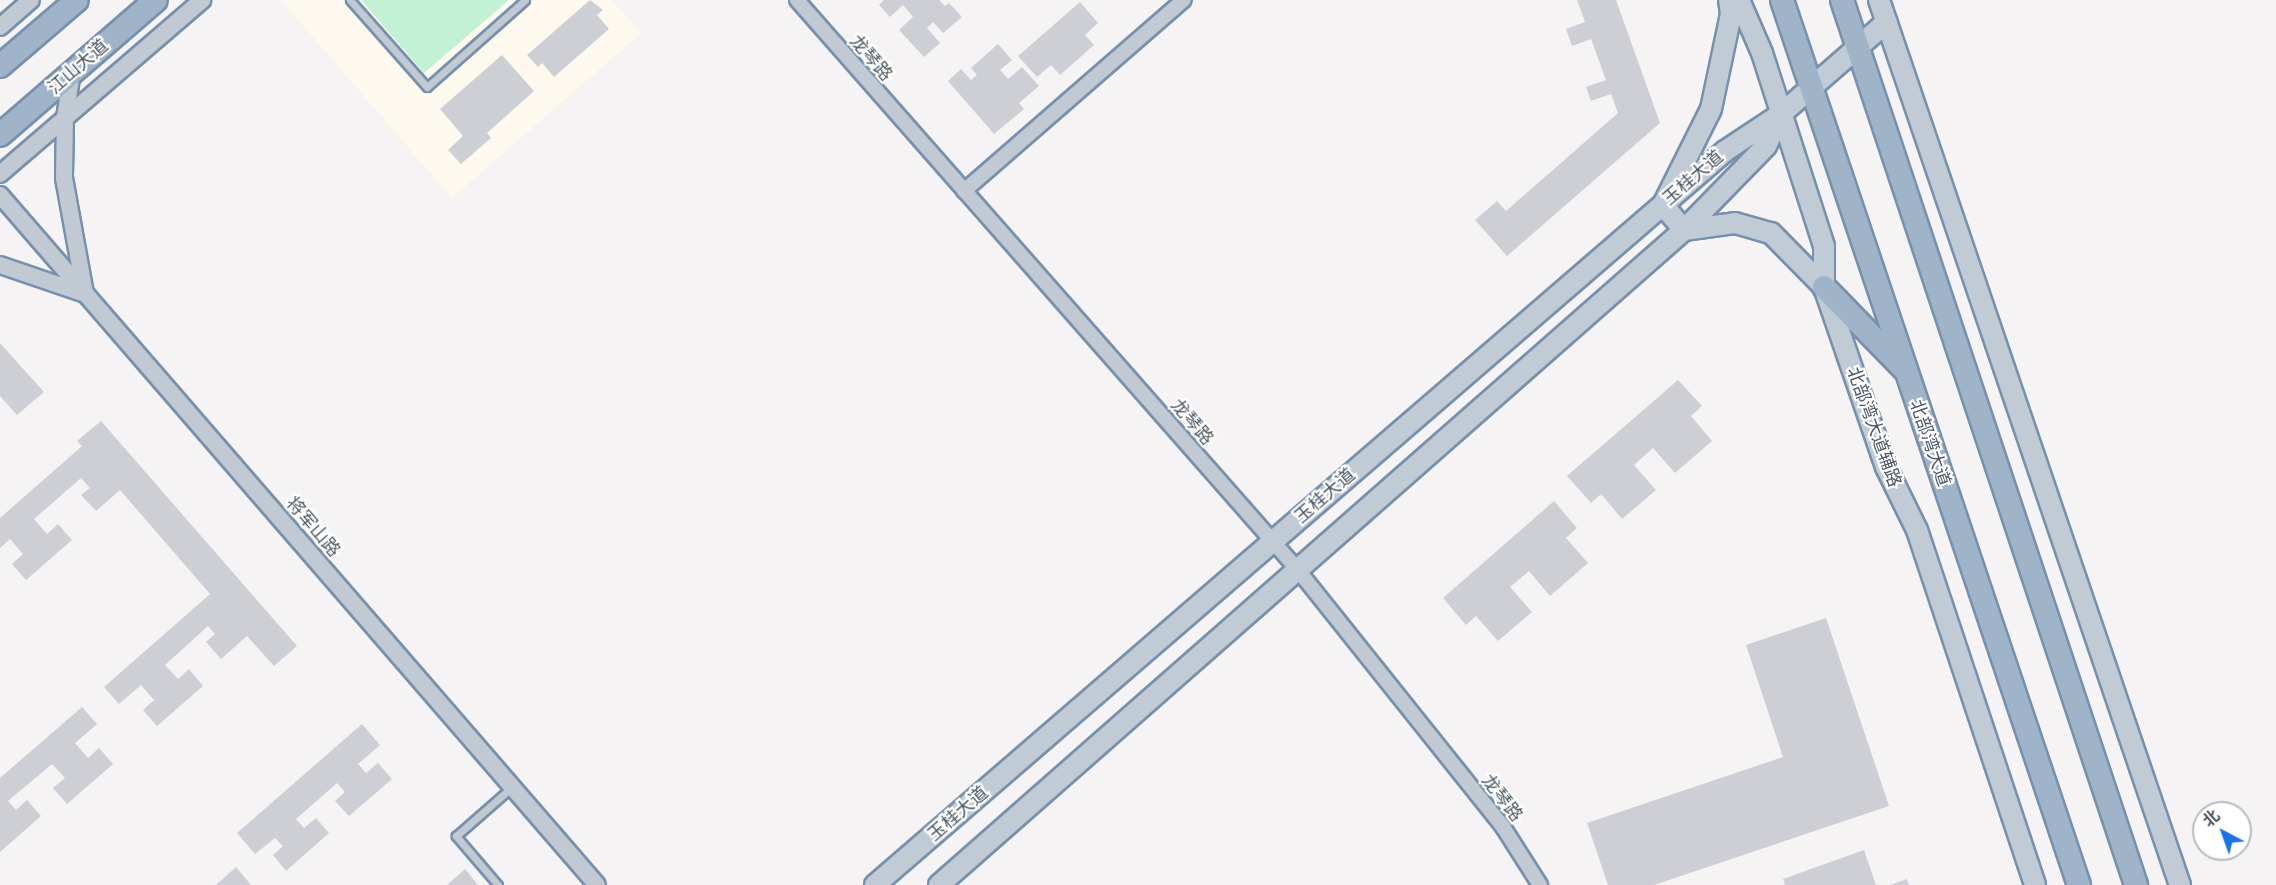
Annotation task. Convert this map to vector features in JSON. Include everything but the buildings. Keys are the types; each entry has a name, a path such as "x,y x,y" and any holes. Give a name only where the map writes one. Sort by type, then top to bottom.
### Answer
{"highway":[{"path":"0,66 77,0"},
{"name":"江山大道","path":"0,135 156,0"},
{"name":"北部湾大道","path":"1782,0 2079,885"},
{"path":"1842,0 2136,885"},
{"path":"1824,287 1906,372"}],"main road":[{"path":"1729,0 1731,14 1711,109 1663,204 1684,230 1735,224 1771,232 1824,287"},
{"name":"北部湾大道辅路","path":"1739,0 1762,52 1824,246 1824,287 1886,467 1917,530 2035,885"},
{"path":"1879,0 2180,885"},
{"name":"玉桂大道","path":"875,885 1725,151 1780,114 1887,22"},
{"name":"玉桂大道","path":"939,885 1684,230 1766,146 1780,114"}],"street":[{"path":"0,27 31,0"},
{"path":"0,174 202,0"},
{"name":"龙琴路","path":"797,0 1298,570 1503,827 1540,885"},
{"path":"963,191 1184,0"},
{"path":"0,265 85,294 64,178 65,118 72,72"},
{"name":"将军山路","path":"0,195 597,885"}],"lane":[{"path":"350,0 427,87 525,0"},
{"path":"498,885 456,836 513,787"}],"shaded area":[{"path":"281,0 612,0 641,33 452,198"}],"green space":[{"path":"361,0 509,0 424,73"}]}
